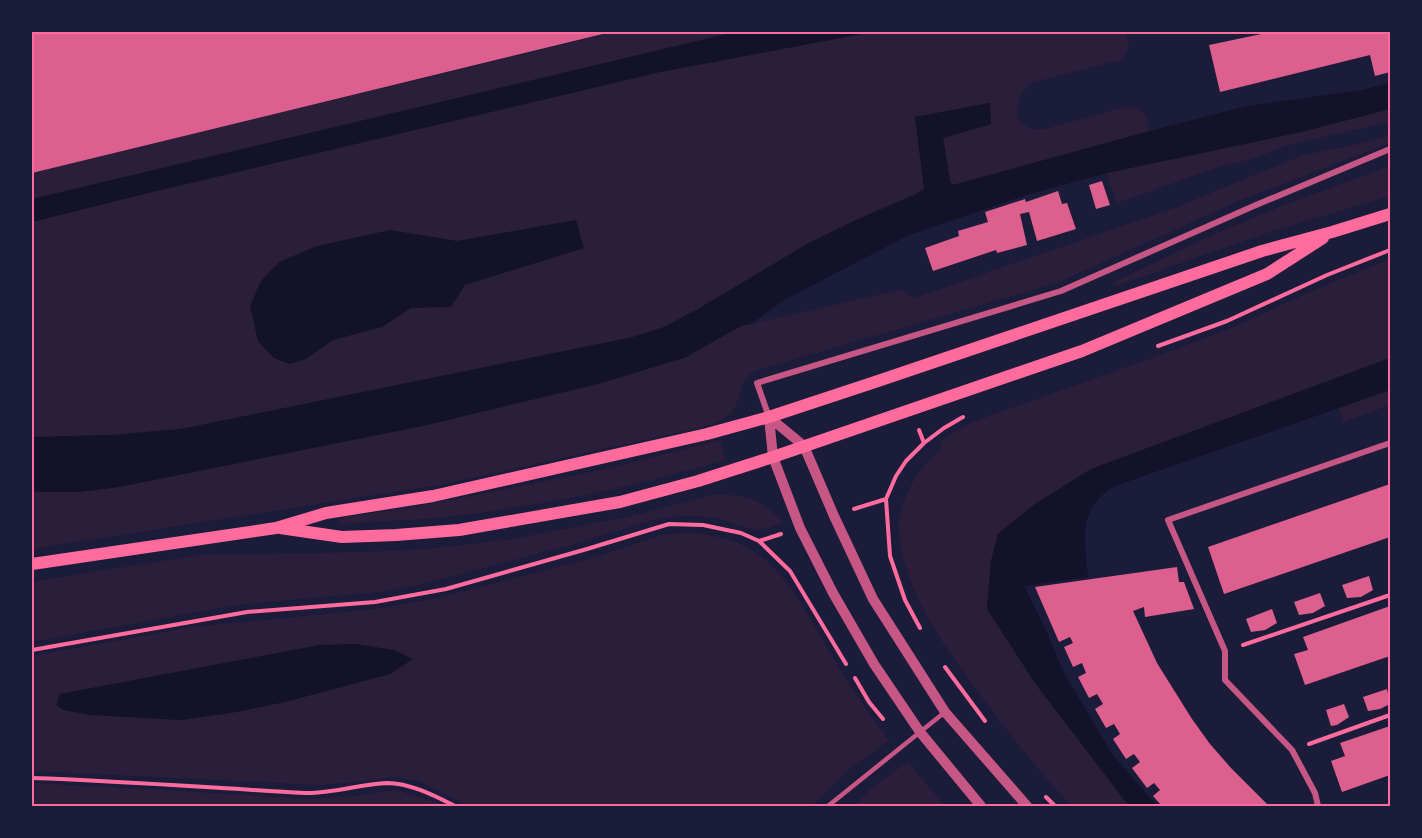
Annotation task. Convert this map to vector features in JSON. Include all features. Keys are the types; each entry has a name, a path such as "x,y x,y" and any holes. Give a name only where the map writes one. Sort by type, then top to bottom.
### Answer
{"main road":[{"path":"32,564 276,528 326,513 433,496 707,434 769,417 1262,251 1390,214"},
{"path":"276,528 342,537 459,530 620,502 698,481 1082,351 1267,274 1332,232"}],"street":[{"path":"981,807 920,732 873,664 833,593 800,528 773,457 769,417 757,383 1061,291 1390,149"},
{"path":"769,417 804,446 873,599 945,712 1027,807"},
{"path":"1318,807 1315,793 1292,750 1225,680 1225,651 1168,520 1390,443"}],"lane":[{"path":"828,807 945,712"}],"path":[{"path":"921,631 905,600 890,556 886,499 896,476 906,461 924,444"},
{"path":"32,650 247,612 375,602 446,589 669,524 703,525 741,533 759,541"},
{"path":"1225,651 1390,595"},
{"path":"940,661 987,725"},
{"path":"1292,750 1390,715"},
{"path":"32,778 197,785 309,793 388,783 407,786 455,807"},
{"path":"1042,792 1055,807"}],"shaded area":[{"path":"615,32 735,32 32,199 32,173"},
{"path":"735,32 872,32 660,72 32,222 32,199"},
{"path":"872,32 1126,32 1129,47 1124,59 1030,83 1019,100 1018,119 1029,129 1045,129 1132,107 1144,112 1150,131 953,185 950,181 943,138 991,124 989,103 915,117 924,189 807,244 664,327 633,337 181,429 111,435 32,437 32,222 660,72"},
{"path":"1390,83 1390,109 1301,132 1107,173 1026,195 909,235 784,300 751,324 741,326 684,358 598,384 427,425 119,487 79,492 32,492 32,437 111,435 181,429 633,337 664,327 807,244 924,189 915,117 990,103 991,124 943,138 950,181 953,185 1247,106 1362,90"},
{"path":"1390,109 1390,122 1288,145 1116,203 1107,173 1301,132"},
{"path":"1390,136 1390,143 1241,200 1057,283 754,371 745,379 731,413 712,425 445,484 32,549 32,492 79,492 119,487 427,425 684,358 741,326 895,291 903,290 914,298 1177,207 1303,155"},
{"path":"1390,166 1390,196 1267,233 1116,286 1114,282 1208,237 1284,205"},
{"path":"576,220 584,248 465,285 451,307 411,308 382,327 333,340 306,359 290,364 274,358 258,341 250,306 261,281 279,262 317,246 390,230 457,241"},
{"path":"1390,259 1390,358 1091,469 1032,506 998,534 991,561 987,609 1035,683 1129,806 1071,806 990,709 942,641 913,588 901,550 899,530 902,507 912,484 925,464 942,448 939,442 963,427 1229,329"},
{"path":"1390,358 1390,390 1115,486 1094,504 1089,515 1085,538 1088,577 1024,586 1064,673 1112,754 1157,806 1129,806 1035,683 987,609 991,561 998,534 1032,506 1091,469"},
{"path":"1390,390 1390,405 1344,422 1339,408"},
{"path":"720,440 725,460 614,489 539,504 463,515 339,524 338,518 425,505 601,470"},
{"path":"711,495 733,495 751,499 767,508 784,523 755,529 708,517 685,516 655,519 571,545 419,585 378,592 236,605 32,642 32,582 198,555 427,549 512,539 632,516"},
{"path":"687,533 717,537 741,544 761,556 792,590 838,667 889,740 846,772 812,806 468,806 419,781 390,777 320,785 32,771 32,656 192,627 376,609 438,598 588,559 667,534","holes":["356,644 393,650 413,659 390,674 285,702 181,720 91,715 64,710 60,694 320,645"]},
{"path":"356,644 393,650 413,659 390,674 285,702 181,720 91,715 64,710 56,705 60,694 320,645"},
{"path":"908,762 945,806 853,806 874,786"},
{"path":"32,783 307,799 356,796 395,790 441,806 32,806"}],"building":[{"path":"32,32 611,32 32,173"},
{"path":"1271,32 1390,32 1390,72 1375,76 1370,55 1220,92 1209,45"},
{"path":"1102,181 1110,205 1096,209 1089,185"},
{"path":"1058,191 1062,204 1067,203 1076,229 1037,241 1029,212 1020,214 1027,245 997,253 996,250 933,271 925,248 959,236 958,231 988,222 985,212"},
{"path":"1390,484 1390,537 1224,594 1208,547"},
{"path":"1177,567 1179,582 1184,582 1194,609 1145,617 1144,607 1133,611 1157,663 1192,719 1231,768 1269,806 1162,806 1153,796 1160,790 1154,783 1147,788 1132,768 1140,762 1134,754 1126,759 1113,739 1120,734 1114,724 1106,728 1095,709 1103,704 1097,694 1089,698 1078,677 1086,673 1082,663 1073,667 1064,647 1073,643 1070,637 1059,642 1035,587"},
{"path":"1369,576 1373,590 1361,597 1347,598 1342,585"},
{"path":"1320,593 1325,606 1313,613 1299,615 1294,602"},
{"path":"1390,606 1390,656 1305,685 1294,654 1308,650 1303,637"},
{"path":"1272,609 1277,623 1265,630 1251,632 1246,619"},
{"path":"1387,689 1390,704 1368,711 1363,697"},
{"path":"1344,704 1349,717 1331,726 1326,710"},
{"path":"1390,726 1390,775 1342,792 1331,761 1345,756 1340,743"}]}
